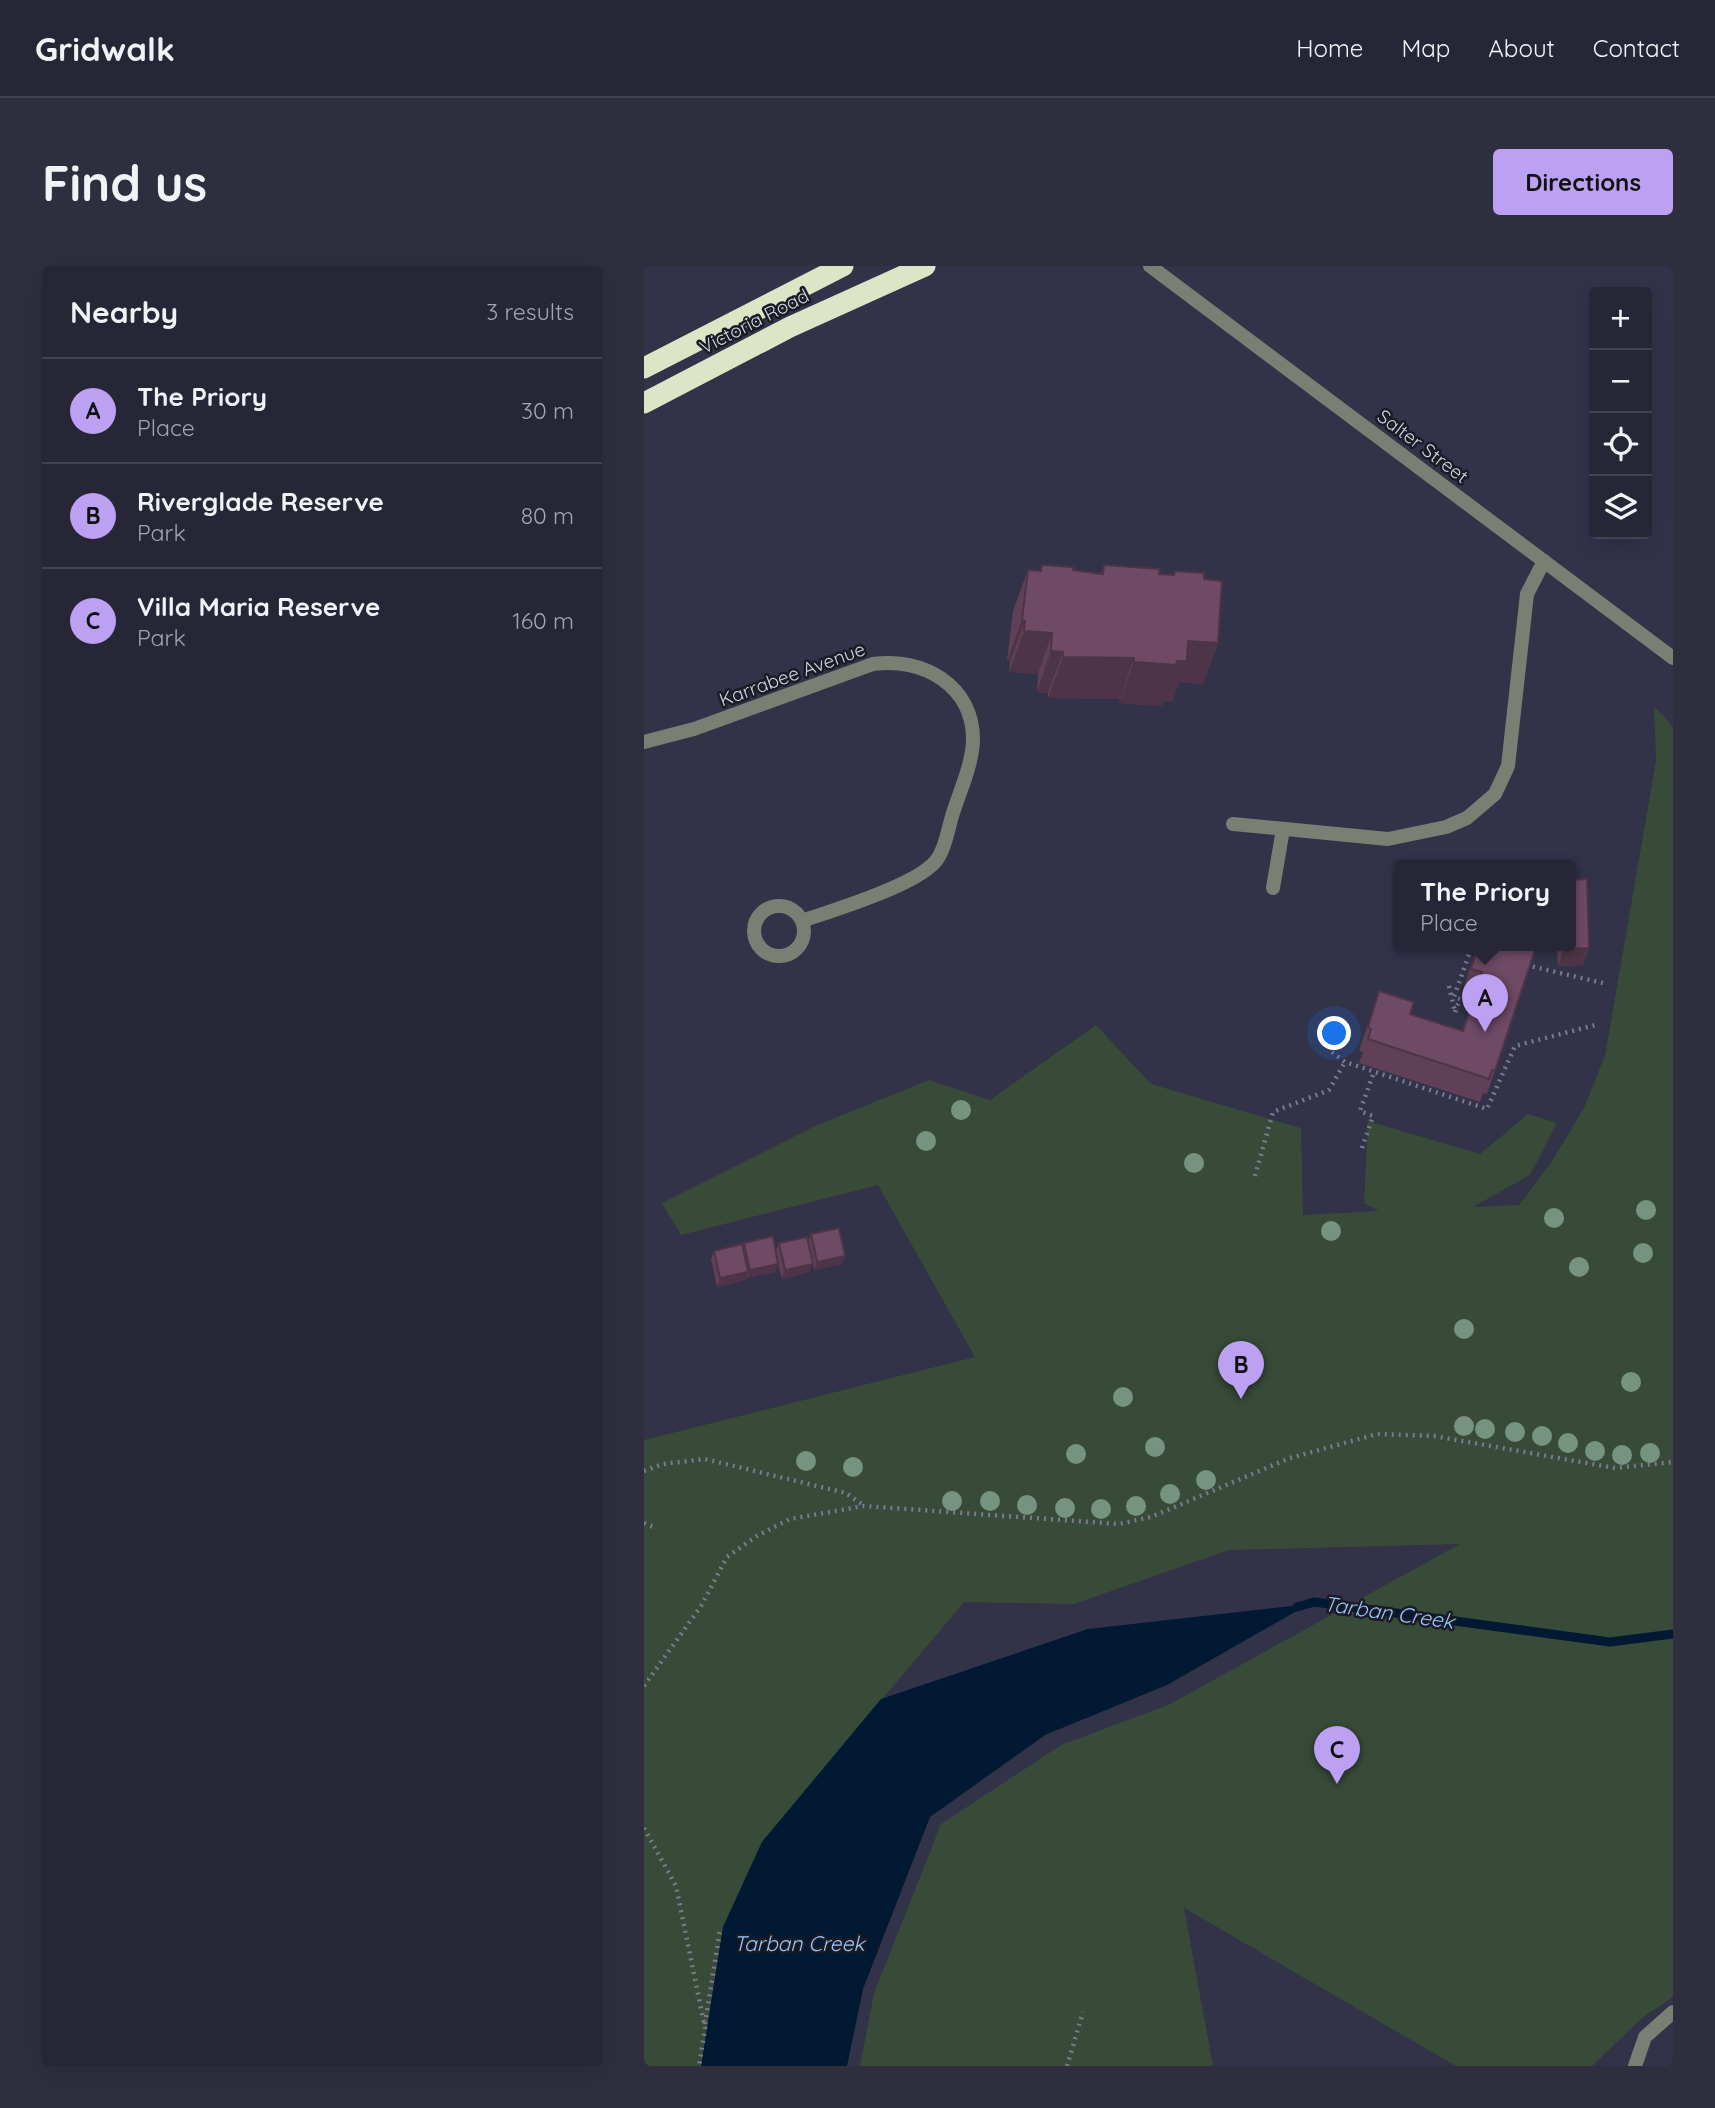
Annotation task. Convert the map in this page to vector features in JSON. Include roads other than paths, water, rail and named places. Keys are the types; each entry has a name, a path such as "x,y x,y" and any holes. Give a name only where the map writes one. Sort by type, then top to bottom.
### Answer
{"highway":[{"name":"Victoria Road","path":"644,368 843,266"},
{"name":"Victoria Road","path":"644,403 790,327 925,266"}],"street":[{"name":"Salter Street","path":"1150,266 1673,658"},
{"path":"1233,824 1388,839 1446,827 1467,818 1495,794 1508,766 1527,594 1544,561"},
{"name":"Karrabee Avenue","path":"644,742 718,720 873,664 897,661 914,664 934,672 950,685 969,719 973,741 965,775 937,861 925,872 905,881 802,921"},
{"path":"1273,888 1283,829"},
{"path":"1635,2066 1645,2037 1673,2012"}],"water":[{"name":"Tarban Creek","path":"1309,1604 1167,1685 1045,1735 930,1817 863,1989 847,2066 701,2066 723,1927 762,1842 881,1699 1088,1629"}],"waterway":[{"name":"Tarban Creek","path":"1297,1607 1314,1602 1610,1642 1673,1634"}],"place":[{"name":"The Priory","path":"1485,1032"},
{"name":"Riverglade Reserve","path":"1241,1399"},
{"name":"Villa Maria Reserve","path":"1337,1784"}]}
